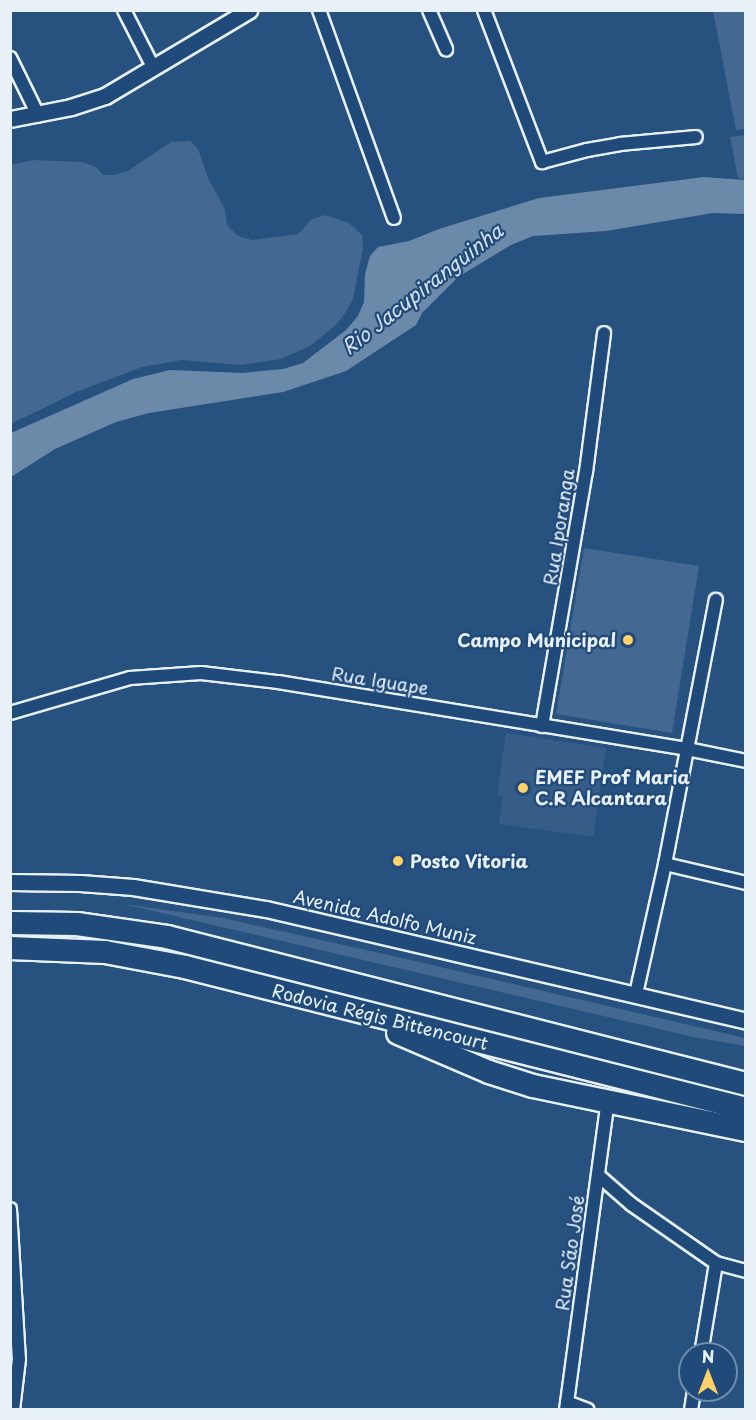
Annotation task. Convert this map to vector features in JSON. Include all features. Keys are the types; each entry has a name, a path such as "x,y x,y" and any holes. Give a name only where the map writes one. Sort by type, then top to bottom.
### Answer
{"highway":[{"name":"Rodovia Régis Bittencourt","path":"10,923 77,924 166,938 746,1084"},
{"name":"Rodovia Régis Bittencourt","path":"10,948 105,952 185,968 746,1109"},
{"path":"333,1005 489,1072 532,1086 746,1130"}],"street":[{"path":"124,10 153,67"},
{"path":"10,119 38,115 105,96 249,10"},
{"path":"319,10 394,218"},
{"path":"429,10 446,49"},
{"path":"484,10 542,162 620,144 696,137"},
{"path":"10,58 38,115"},
{"name":"Rua Iporanga","path":"542,726 584,483 604,333"},
{"path":"636,994 665,864 716,600"},
{"name":"Rua Iguape","path":"10,713 130,678 201,673 278,682 687,749 746,761"},
{"path":"665,864 746,883"},
{"name":"Avenida Adolfo Muniz","path":"10,882 80,883 184,894 266,909 746,1021"},
{"name":"Rua São José","path":"567,1406 609,1101"},
{"path":"599,1176 631,1204 716,1263 746,1271"},
{"path":"10,1209 20,1359 13,1410"},
{"path":"703,1342 716,1263"},
{"path":"567,1406 588,1410"}],"shaded area":[{"path":"713,11 745,11 745,129 736,130"},
{"path":"745,135 745,179 738,178 730,137"},
{"path":"190,141 198,149 209,180 225,209 227,225 238,236 252,240 298,234 312,219 325,215 349,223 362,235 363,248 353,299 346,312 336,325 310,346 281,359 240,365 182,360 142,367 76,392 11,424 11,165 34,160 82,162 96,167 103,175 114,175 128,171 171,142"},
{"name":"Campo Municipal","path":"584,548 699,566 672,733 556,714"},
{"path":"506,733 606,748 593,837 499,824 503,796 497,795"},
{"path":"123,904 223,918 393,956 745,1038 745,1046 698,1038"}],"water":[{"name":"Rio Jacupiranguinha","path":"704,177 745,180 745,214 713,213 606,231 533,236 511,245 458,277 422,313 416,325 346,371 283,392 149,413 116,422 55,449 11,477 11,433 133,379 170,370 242,373 283,369 303,363 346,330 358,316 364,302 365,274 370,256 378,247 409,241 439,229 539,198"}],"place":[{"name":"Campo Municipal","path":"628,640"},
{"name":"EMEF Prof Maria C.R Alcantara","path":"523,788"},
{"name":"Posto Vitoria","path":"398,861"}]}
